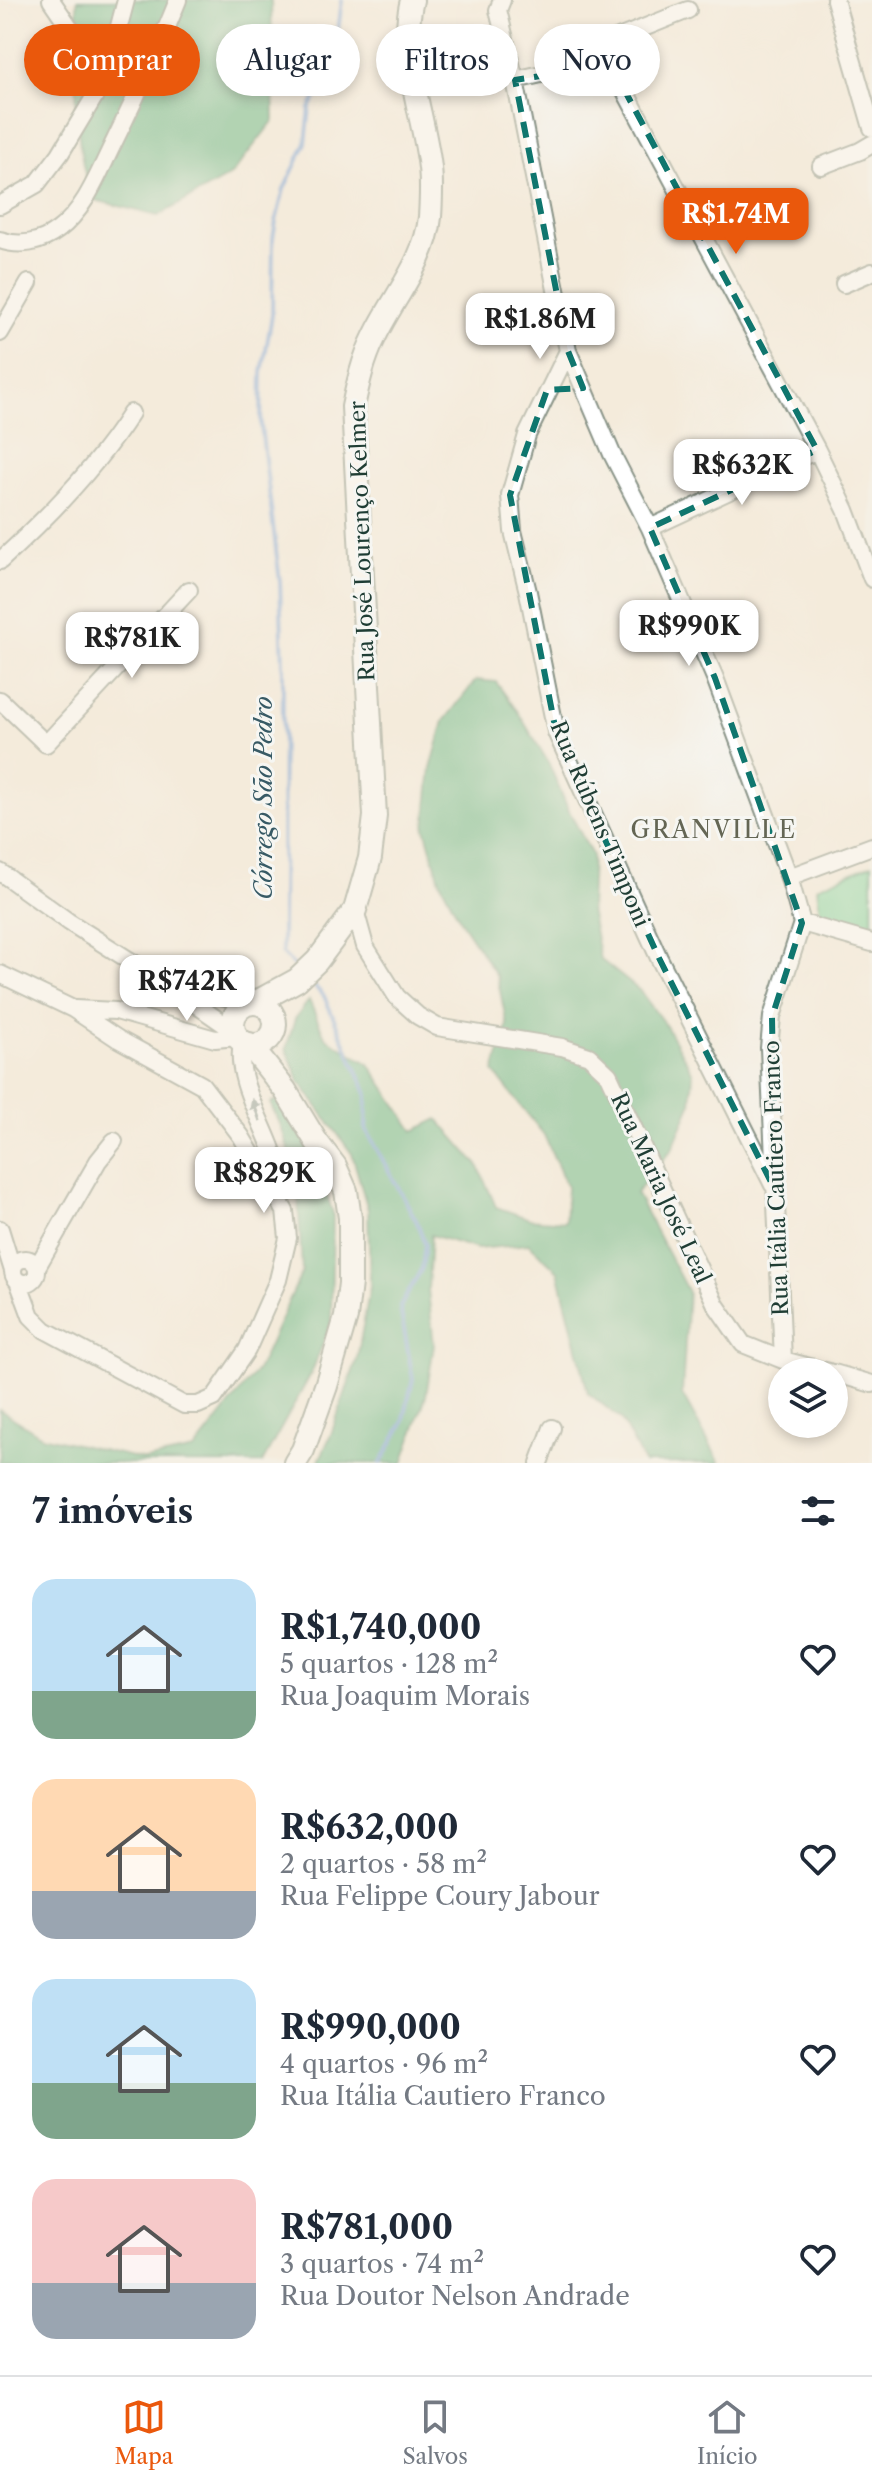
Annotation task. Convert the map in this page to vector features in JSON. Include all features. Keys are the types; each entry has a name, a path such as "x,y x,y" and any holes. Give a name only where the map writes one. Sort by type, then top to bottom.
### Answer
{"main road":[{"name":"Rua José Lourenço Kelmer","path":"253,1003 297,980 317,961 355,910 370,858 375,816 353,407 359,374 374,337 419,256 430,220 430,169 410,70 409,12 412,0"},
{"name":"Rua José Lourenço Kelmer","path":"274,1026 297,980"},
{"path":"285,1090 268,1008 253,1003 238,1010 234,1016 241,1038 285,1090 335,1166 346,1191 350,1218 350,1283 346,1317 300,1459"},
{"path":"241,1038 263,1043 274,1026"}],"street":[{"path":"51,0 67,24"},
{"path":"120,24 126,0"},
{"path":"0,240 14,245 41,240 60,229 86,200 136,98 178,0"},
{"path":"501,24 498,10 502,0"},
{"path":"835,0 872,128"},
{"path":"653,24 688,10"},
{"path":"518,95 568,351 715,678 789,877 802,923 872,943"},
{"path":"0,205 37,184 60,154 95,96"},
{"path":"628,96 817,450 846,510 872,579"},
{"path":"821,166 872,144"},
{"path":"844,284 872,272"},
{"path":"0,333 29,283"},
{"name":"Rua Rúbens Timponi","path":"568,351 527,435 510,495 513,531 556,732 659,958 775,1190"},
{"path":"547,390 570,388 584,392"},
{"path":"0,561 113,442 131,413"},
{"path":"650,528 817,450"},
{"path":"0,700 46,744 189,590"},
{"path":"789,877 872,846"},
{"path":"0,872 241,1038"},
{"name":"Rua Maria José Leal","path":"355,910 365,946 397,997 418,1016 437,1027 562,1047 589,1056 609,1075 716,1305 743,1344 778,1358"},
{"name":"Rua Itália Cautiero Franco","path":"783,1358 769,1048 772,1017 802,923"},
{"path":"333,940 349,938 365,946"},
{"path":"0,974 73,1009 118,1039 202,1085 241,1136 285,1211"},
{"path":"162,981 253,1003"},
{"path":"73,1009 116,1011 215,1039 241,1038"},
{"path":"0,1229 24,1272 31,1316 45,1330 184,1405 198,1405 214,1398 247,1350 278,1280 288,1238 276,1162 243,1071 241,1038"},
{"path":"24,1272 114,1141"},
{"name":"Rua Maria José Leal","path":"848,1378 872,1384"},
{"path":"539,1463 552,1428"}],"highlighted area":[{"path":"611,65 817,450 650,528 715,678 802,923 772,1017 775,1190 659,958 556,732 510,495 547,390 583,388 568,351 515,80"}],"green space":[{"path":"77,0 271,0 272,24 216,24 216,96 273,96 274,120 231,175 158,216 94,200 81,155 77,96 200,96 200,24 77,24"},
{"path":"476,680 496,682 518,712 548,762 592,855 590,910 600,959 640,991 666,1026 693,1073 691,1105 672,1149 636,1193 688,1292 682,1394 720,1463 644,1463 621,1419 588,1393 558,1271 529,1244 477,1249 431,1235 428,1290 434,1345 426,1396 403,1463 318,1463 357,1359 370,1287 368,1210 352,1154 299,1081 286,1049 295,1019 309,1000 325,1037 369,1064 414,1131 438,1119 478,1165 496,1207 530,1219 565,1222 567,1187 544,1135 494,1072 507,1025 497,976 463,925 440,881 425,828 431,768 444,721"},
{"path":"872,864 872,925 820,915 817,887"},
{"path":"282,1099 309,1145 333,1213 331,1323 311,1374 262,1463 0,1463 0,1410 42,1436 145,1460 194,1450 258,1369 302,1272 297,1175 270,1103"}],"waterway":[{"name":"Córrego São Pedro","path":"297,969 282,953 283,664 280,582 261,426 262,373 272,315 276,221 284,189 306,143 310,108 324,84 336,47 342,0"},
{"name":"Córrego São Pedro","path":"309,981 324,996 367,1093 366,1129 417,1222 425,1244 422,1268 400,1307 413,1379 403,1423 381,1463"}],"district":[{"name":"GRANVILLE","path":"714,829"}]}
